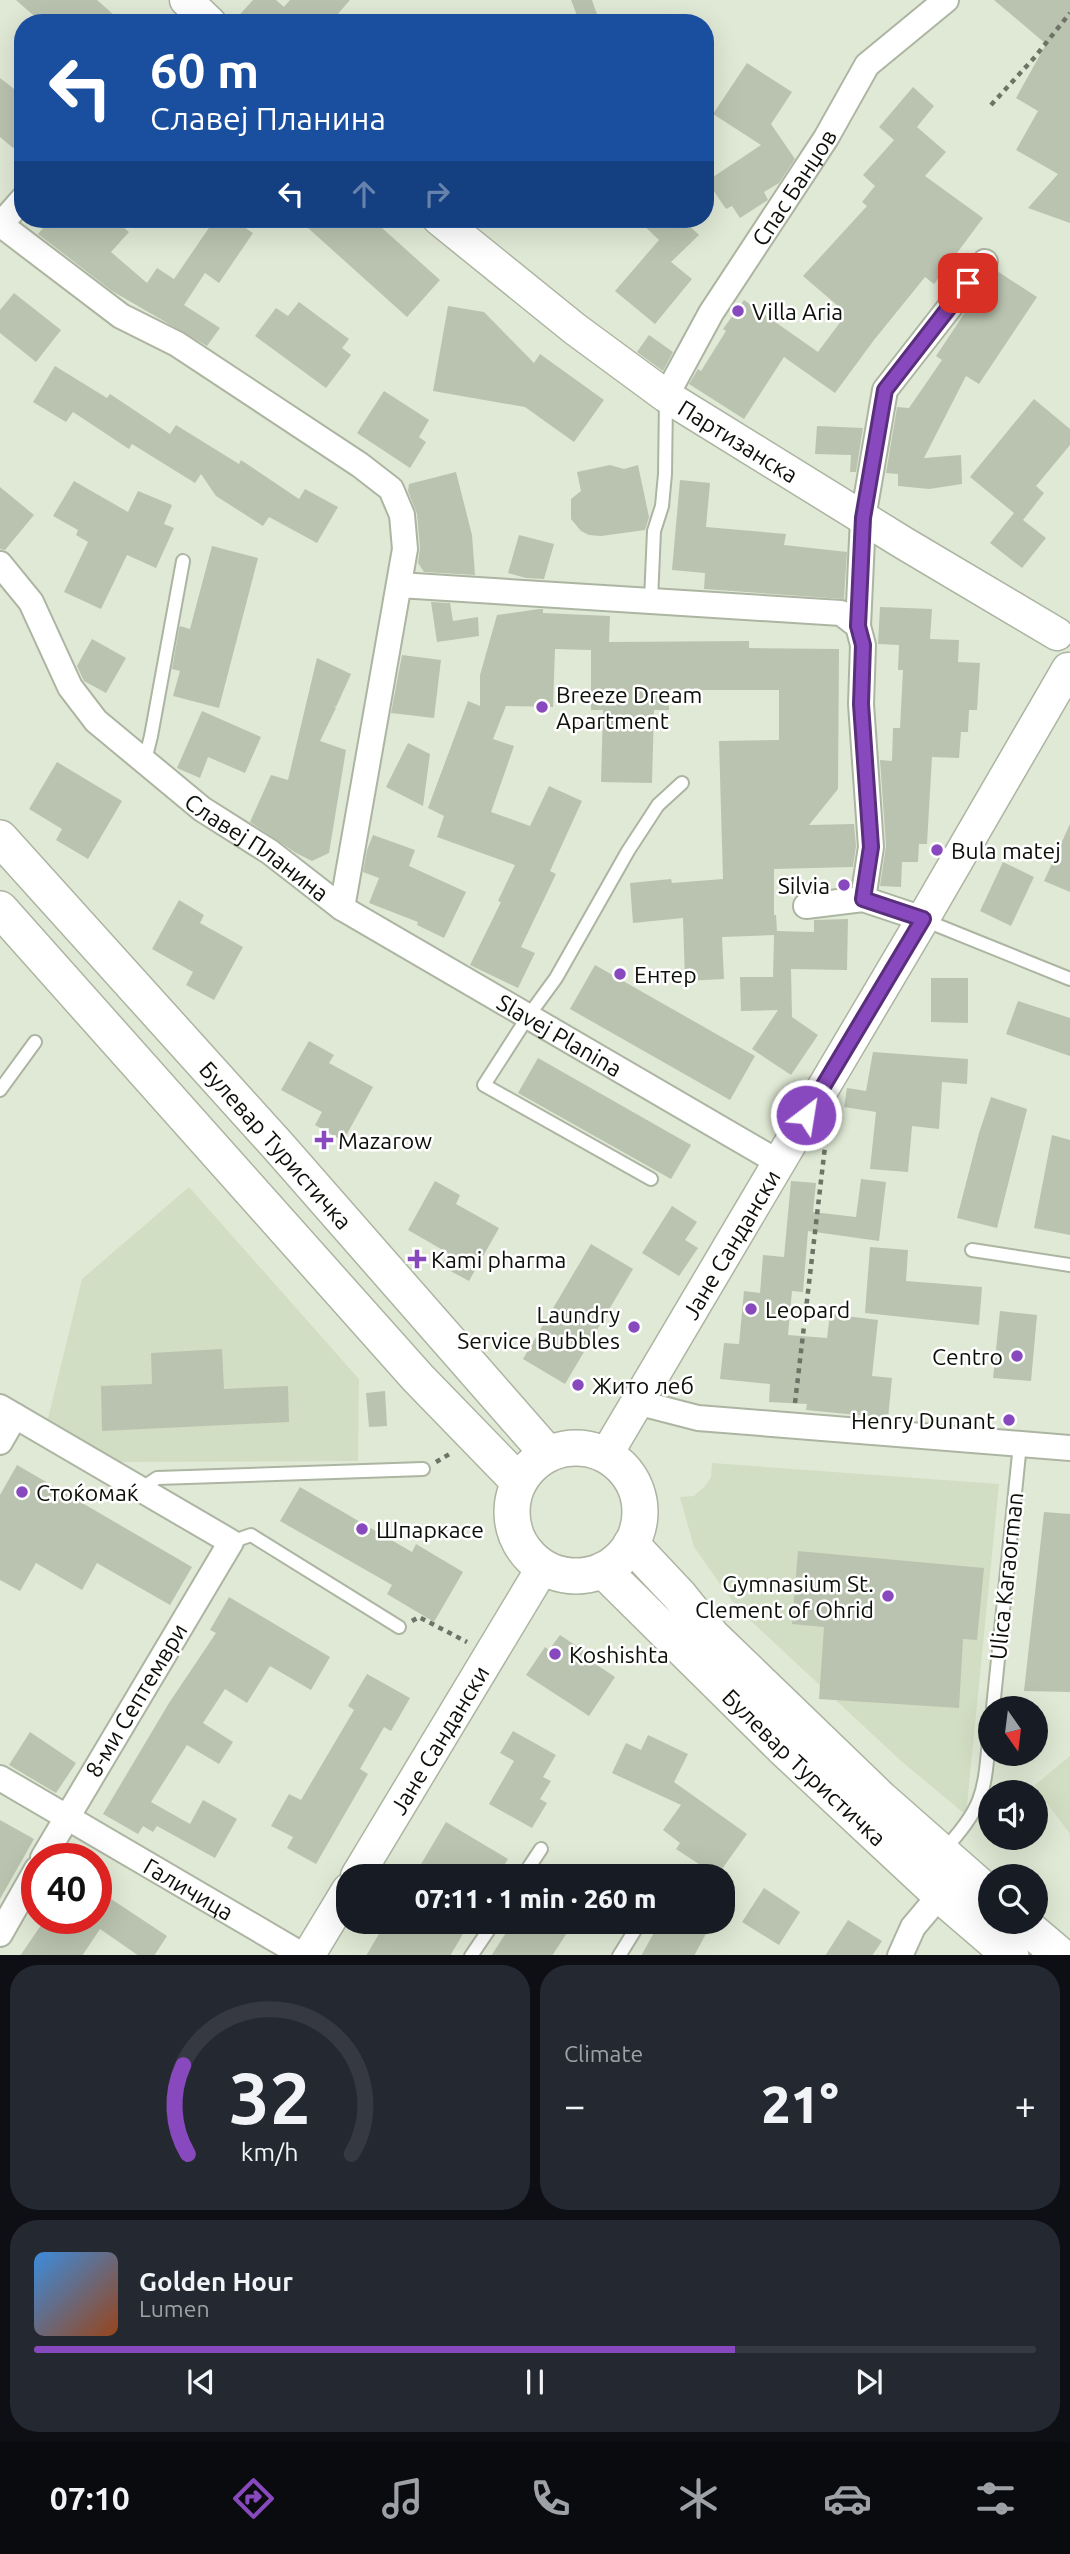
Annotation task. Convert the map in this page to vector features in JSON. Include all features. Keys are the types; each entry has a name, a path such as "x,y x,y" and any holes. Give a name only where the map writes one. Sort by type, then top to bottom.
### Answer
{"main road":[{"name":"Булевар Туристичка","path":"0,838 279,1147 548,1454"},
{"path":"0,909 409,1367 519,1482"},
{"path":"568,1448 593,1450 606,1455 616,1461 632,1480 640,1504 639,1529 627,1552 603,1570 584,1576 559,1575 536,1563 519,1544 511,1520 513,1495 524,1472 548,1454 568,1448"},
{"name":"Булевар Туристичка","path":"631,1544 679,1595 712,1636 881,1798 978,1884"},
{"name":"Булевар Туристичка","path":"603,1570 784,1749 940,1895 1011,1955"},
{"path":"1036,1934 1061,1955"}],"street":[{"name":"Спас Банџов","path":"666,396 711,313 826,138 867,65 946,0"},
{"name":"Славеј Планина","path":"0,564 31,602 70,687 96,721 202,809 270,852 342,908 405,549 402,515 391,489 360,465 177,344 121,316 0,224 14,209"},
{"name":"Партизанска","path":"450,228 575,329 666,396 863,518 1064,629"},
{"path":"863,899 871,847 861,704 863,645 858,626 863,518 885,390 985,262"},
{"path":"399,585 841,613 858,626"},
{"path":"1064,629 1054,640 1054,654 1061,666 1069,670"},
{"name":"Јане Сандански","path":"606,1455 1069,670"},
{"path":"806,906 863,899 923,919"},
{"name":"Slavej Planina","path":"342,908 778,1162"},
{"path":"636,1402 698,1418 1070,1448"},
{"path":"0,1442 8,1411 231,1542"},
{"name":"8-ми Септември","path":"51,1843 231,1542"},
{"name":"Јане Сандански","path":"364,1864 543,1567"},
{"name":"Галичица","path":"0,1779 306,1955"},
{"path":"900,1955 913,1927 940,1895"},
{"path":"0,1934 21,1897"},
{"path":"306,1955 336,1909"}],"lane":[{"path":"651,600 654,531 662,506 665,474 666,396"},
{"path":"145,760 183,561"},
{"path":"651,1179 484,1085 556,978 628,851 658,806 682,783"},
{"path":"923,919 1070,979"},
{"path":"0,1090 35,1042"},
{"path":"972,1250 1070,1265"},
{"name":"Ulica Karaorman","path":"994,1696 1020,1444"},
{"path":"141,1489 157,1478 423,1469"},
{"path":"231,1542 251,1535 398,1627"},
{"path":"942,1853 976,1810 985,1789 987,1766"},
{"path":"531,1864 541,1849"},
{"path":"471,1955 486,1934"},
{"path":"619,1955 632,1934"}],"path":[{"path":"991,105 1070,13"},
{"path":"795,1399 826,1137"},
{"path":"398,1627 419,1617 492,1655"}],"shaded area":[{"path":"189,1187 359,1379 358,1461 97,1462 45,1431 82,1279"},
{"path":"712,1463 999,1484 966,1815 901,1761 737,1608 694,1547 680,1497 694,1496 705,1486 711,1477"},
{"path":"1070,1756 1070,1834 1048,1805 1048,1780 1041,1780"}],"building":[{"path":"16,0 97,0 113,14 32,14"},
{"path":"253,0 276,0 284,7 290,0 350,0 338,14 240,14"},
{"path":"571,0 592,0 597,14 576,14"},
{"path":"994,0 1070,0 1070,223 1028,208 1058,174 1016,150 1038,111 1016,98 1046,44"},
{"path":"747,63 792,92 771,124 795,159 779,183 764,192 768,200 740,218 732,206 726,209 714,191 714,176 761,145 714,112"},
{"path":"0,78 14,89 14,147 0,137"},
{"path":"913,87 934,106 917,127 946,152 925,176 983,218 934,284 925,277 835,393 784,357 744,419 689,384 698,369 701,371 726,331 723,329 744,300 818,352 844,317 835,310 838,306 803,276 867,206 862,202 875,186 863,175 894,140 879,127"},
{"path":"43,228 124,228 129,232 111,252 147,283 157,268 174,279 209,228 246,228 253,233 219,283 205,273 184,305 220,328 207,346 112,291 38,234"},
{"path":"308,228 382,228 440,280 407,317"},
{"path":"646,228 692,228 699,235 671,262 692,279 655,324 615,291 659,240"},
{"path":"997,271 1037,297 979,384 966,376 924,458 961,455 962,484 929,489 898,486 898,474 886,473 897,407 909,408 942,360 936,356"},
{"path":"14,293 61,330 36,362 0,333 0,310"},
{"path":"299,302 349,339 342,348 351,355 326,388 255,336 276,308 288,316"},
{"path":"448,306 484,312 534,363 540,354 604,400 574,442 525,407 433,391"},
{"path":"649,335 673,352 663,371 637,352"},
{"path":"55,366 107,398 110,394 170,434 176,425 239,464 241,460 299,499 305,489 338,507 317,543 269,517 263,526 216,496 201,474 195,483 132,444 129,449 73,412 66,422 33,402"},
{"path":"384,391 429,420 419,437 426,442 410,468 357,433"},
{"path":"1034,399 1070,429 1070,445 1036,486 1044,493 1023,520 1046,538 1022,568 990,543 1014,513 970,477"},
{"path":"817,426 863,428 856,472 850,472 851,455 815,454"},
{"path":"610,465 624,469 638,465 649,517 645,530 589,535 581,531 571,519 571,499 581,491 577,472"},
{"path":"456,472 472,535 475,575 424,572 418,563 420,548 417,514 408,491 409,484"},
{"path":"680,480 710,483 706,527 786,534 784,545 847,552 844,599 704,589 705,573 672,570"},
{"path":"74,481 128,512 138,491 172,505 164,524 174,528 156,568 127,555 101,609 64,592 88,542 76,535 78,530 53,516"},
{"path":"0,487 34,515 5,550 0,549"},
{"path":"519,535 554,544 544,579 508,573"},
{"path":"212,546 258,558 219,708 173,696 180,671 172,669 179,629 180,626 190,629"},
{"path":"431,602 450,603 453,621 478,617 479,636 437,642"},
{"path":"880,607 932,609 930,639 959,640 958,662 980,663 977,710 969,710 968,732 961,732 959,758 932,757 927,844 919,844 918,862 902,862 901,887 880,886 886,846 880,760 892,761 893,728 900,728 903,670 898,670 899,645 878,644"},
{"path":"543,609 543,613 610,616 609,642 749,641 749,648 839,649 838,789 809,825 854,824 856,846 853,867 774,869 774,915 777,931 814,932 814,920 848,919 847,970 791,969 792,1017 818,1035 791,1075 752,1049 778,1010 741,1011 740,977 773,977 774,935 722,937 724,979 685,981 683,918 633,923 630,883 671,879 672,883 723,879 719,741 779,740 779,690 668,690 669,710 654,710 652,783 601,782 603,710 591,710 591,650 555,649 553,707 506,706 493,739 514,746 491,812 530,826 549,786 582,801 550,871 556,874 521,947 535,953 518,988 470,965 501,902 498,901 515,865 437,837 444,816 428,808 468,701 480,706 480,675 497,615"},
{"path":"92,639 126,658 106,693 84,681 77,666"},
{"path":"402,655 441,660 434,718 391,713"},
{"path":"317,658 351,674 336,707 333,706 336,708 320,741 346,750 329,853 312,861 250,822 271,775 288,780"},
{"path":"202,711 261,737 245,773 208,757 200,778 177,768"},
{"path":"408,743 430,754 423,806 386,787"},
{"path":"57,762 122,801 88,859 56,840 62,829 29,809"},
{"path":"1070,824 1070,892 1044,881"},
{"path":"373,835 415,850 409,866 466,892 444,938 417,925 418,922 369,903 379,878 363,872"},
{"path":"1003,862 1034,877 1011,926 980,911"},
{"path":"179,900 204,915 200,923 243,947 214,1000 186,985 193,972 152,949"},
{"path":"595,965 755,1056 730,1100 570,1009"},
{"path":"931,978 968,978 968,1023 931,1022"},
{"path":"1018,1001 1070,1018 1070,1056 1006,1034"},
{"path":"309,1041 334,1055 329,1063 373,1087 343,1141 315,1125 322,1112 281,1090"},
{"path":"873,1052 968,1059 967,1084 942,1082 939,1129 912,1126 908,1172 870,1169 876,1112 844,1107 847,1088 866,1091"},
{"path":"538,1058 691,1145 671,1179 518,1093"},
{"path":"991,1097 1027,1109 997,1228 957,1218"},
{"path":"1052,1135 1070,1140 1070,1235 1034,1228"},
{"path":"861,1179 886,1182 879,1241 808,1231 803,1292 792,1291 788,1335 827,1338 830,1314 878,1320 872,1376 892,1378 888,1418 806,1410 807,1404 769,1402 770,1384 720,1379 724,1343 739,1344 744,1291 760,1293 763,1255 784,1257 791,1181 816,1183 813,1212 856,1217"},
{"path":"435,1181 460,1195 456,1204 499,1228 469,1281 441,1266 448,1253 408,1230"},
{"path":"672,1206 697,1222 685,1240 698,1248 679,1276 642,1253"},
{"path":"591,1244 633,1269 565,1384 523,1359"},
{"path":"870,1247 908,1250 906,1281 982,1287 979,1325 865,1313"},
{"path":"1000,1311 1037,1315 1031,1381 993,1378"},
{"path":"222,1349 224,1389 288,1386 289,1422 102,1431 101,1386 152,1384 151,1353"},
{"path":"385,1391 387,1426 369,1427 366,1393"},
{"path":"17,1465 192,1567 170,1605 97,1563 82,1590 36,1563 20,1591 0,1580 0,1495"},
{"path":"300,1487 412,1552 416,1544 463,1572 434,1622 387,1594 392,1585 280,1521"},
{"path":"1044,1512 1070,1514 1070,1692 1024,1691"},
{"path":"798,1551 984,1568 977,1640 963,1639 959,1708 819,1699 824,1627 792,1624"},
{"path":"229,1597 330,1657 311,1690 270,1666 247,1703 225,1689 203,1723 233,1742 219,1764 187,1745 151,1802 190,1824 203,1800 237,1819 215,1858 157,1826 153,1832 143,1826 138,1834 103,1814 169,1703 216,1633 210,1630"},
{"path":"560,1635 587,1653 585,1657 615,1677 589,1716 526,1675 545,1647 549,1650"},
{"path":"367,1674 410,1698 391,1731 384,1727 360,1769 368,1774 316,1864 287,1848 293,1837 271,1826 289,1794 301,1800 354,1710 348,1706"},
{"path":"513,1731 556,1755 543,1777 551,1781 540,1799 547,1803 532,1828 489,1804 514,1761 500,1753"},
{"path":"30,1732 76,1763 56,1793 9,1765"},
{"path":"648,1735 688,1754 674,1782 747,1834 726,1864 699,1864 676,1849 680,1843 663,1830 681,1805 612,1773 626,1743 641,1750"},
{"path":"0,1820 34,1839 32,1843 21,1843 21,1862 0,1899"},
{"path":"446,1822 508,1859 505,1864 421,1864"},
{"path":"764,1888 800,1912 779,1945 742,1922"},
{"path":"112,1900 167,1936 155,1955 138,1955 107,1934 112,1934"},
{"path":"848,1920 882,1941 873,1955 826,1955"},
{"path":"35,1934 97,1934 83,1955 21,1955"},
{"path":"379,1934 463,1934 451,1955 367,1955"},
{"path":"505,1934 566,1934 553,1955 492,1955"},
{"path":"653,1934 706,1934 695,1955 642,1955"}],"place":[{"name":"Villa Aria","path":"738,311"},
{"name":"Breeze Dream Apartment","path":"542,707"},
{"name":"Bula matej","path":"937,850"},
{"name":"Silvia","path":"844,885"},
{"name":"Ентер","path":"620,974"},
{"name":"Mazarow","path":"324,1140"},
{"name":"Kami pharma","path":"417,1259"},
{"name":"Leopard","path":"751,1309"},
{"name":"Laundry Service Bubbles","path":"634,1327"},
{"name":"Centro","path":"1017,1356"},
{"name":"Жито леб","path":"578,1385"},
{"name":"Henry Dunant","path":"1009,1420"},
{"name":"Стоќомаќ","path":"22,1492"},
{"name":"Шпаркасе","path":"362,1529"},
{"name":"Gymnasium St. Clement of Ohrid","path":"888,1596"},
{"name":"Koshishta","path":"555,1654"}],"route":[{"path":"806,1115 923,919 863,899 871,847 861,704 863,645 858,626 863,518 885,390 968,283"}]}
